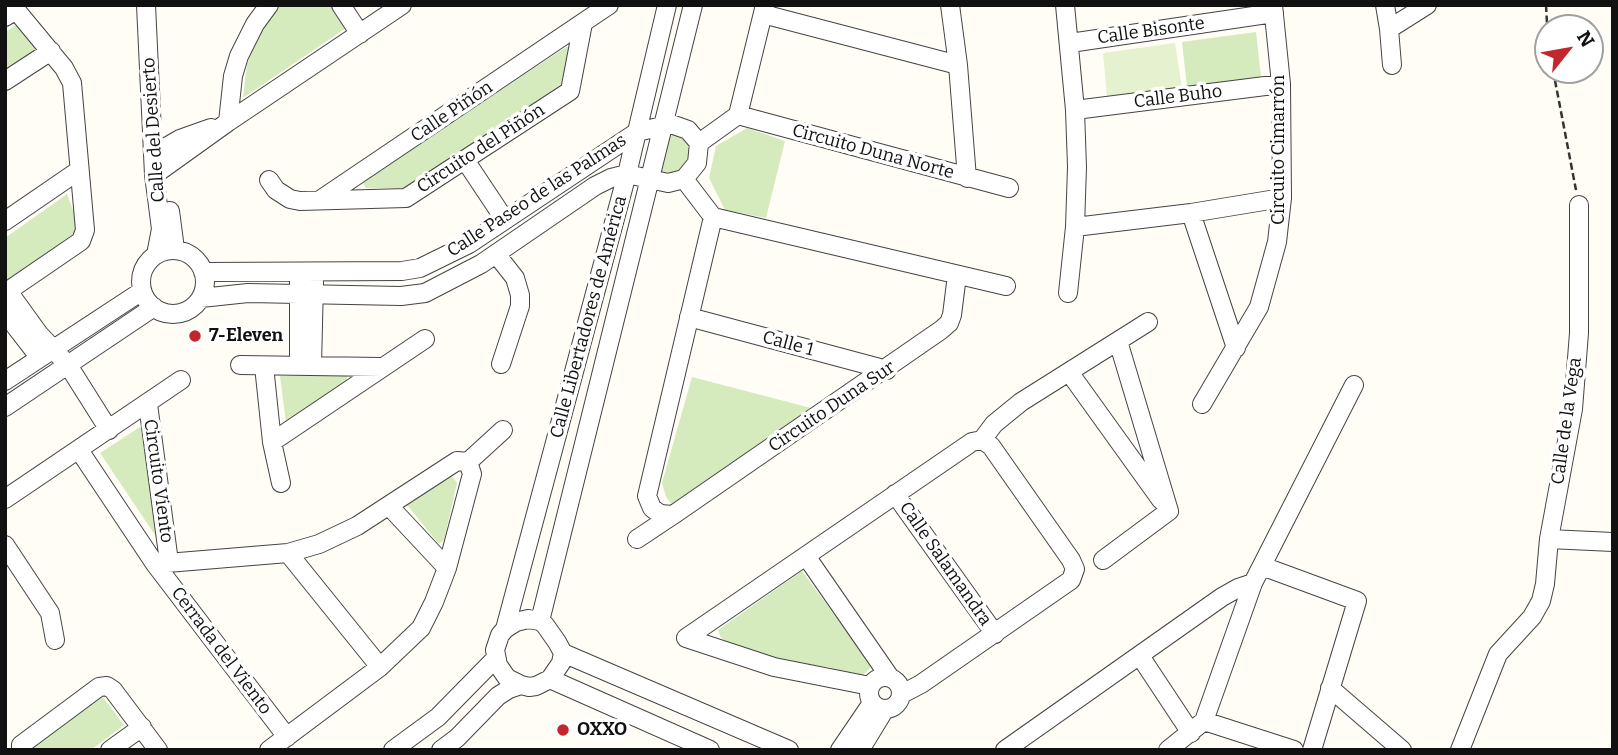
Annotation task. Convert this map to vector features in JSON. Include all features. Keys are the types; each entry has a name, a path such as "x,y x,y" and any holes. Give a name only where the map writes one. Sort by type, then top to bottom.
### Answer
{"street":[{"name":"Calle del Desierto","path":"146,5 154,66"},
{"name":"Calle del Desierto","path":"155,5 154,66 161,229 156,254"},
{"path":"228,122 233,76 239,56 268,5"},
{"path":"341,5 360,34"},
{"path":"159,161 228,122 402,5"},
{"name":"Calle Piñón","path":"320,200 609,5"},
{"name":"Calle Libertadores de América","path":"505,628 627,174 667,5"},
{"name":"Calle Libertadores de América","path":"540,621 694,5"},
{"path":"950,5 967,178"},
{"path":"1065,5 1075,110 1075,227 1068,293"},
{"path":"1385,5 1392,65"},
{"path":"1389,29 1427,5"},
{"name":"Calle Bisonte","path":"1070,43 1273,9"},
{"name":"Circuito Cimarrón","path":"1202,404 1259,307 1277,242 1282,198 1281,84 1273,9"},
{"path":"5,17 16,10 51,51 72,83 85,230 81,240 7,293 39,334 47,353"},
{"path":"699,143 738,115 764,10 958,65"},
{"name":"Circuito del Piñón","path":"269,180 276,190 290,199 406,198 570,91 583,23"},
{"path":"5,81 51,51"},
{"name":"Calle Buho","path":"1075,110 1281,84"},
{"name":"Circuito Duna Norte","path":"738,115 1009,188"},
{"path":"663,125 680,126 694,135 699,143 697,163 684,179 713,217 1006,286"},
{"name":"Calle Paseo de las Palmas","path":"203,272 402,271 420,268 469,244 637,132 663,125"},
{"name":"Calle del Desierto","path":"159,161 175,250"},
{"path":"461,163 506,220 529,232"},
{"path":"5,221 78,171"},
{"name":"Calle Paseo de las Palmas","path":"201,298 248,293 401,296 425,293 489,259 595,186 611,178 627,174 676,183 684,179"},
{"path":"1075,227 1191,213 1282,198"},
{"name":"Calle de la Vega","path":"1460,750 1498,654 1532,617 1541,601 1545,584 1549,539 1573,409 1579,332 1578,205"},
{"path":"1191,213 1236,348"},
{"path":"673,515 660,514 652,508 647,496 713,217"},
{"path":"469,244 515,278 520,295 520,306 501,364"},
{"path":"175,250 186,252 195,258 203,272 205,288 201,298 185,312 163,312 154,307 142,291 143,271 156,254 175,250"},
{"path":"306,271 306,366"},
{"name":"Circuito Duna Sur","path":"637,539 887,370 948,323 952,315 957,275"},
{"path":"142,291 6,381 12,403 154,307"},
{"path":"5,313 64,368 105,433"},
{"name":"Calle 1","path":"689,317 887,370"},
{"path":"982,440 999,458 1075,569 1071,580 921,684 902,694 897,705 686,639 972,442 982,440 994,424 1021,402 1148,322"},
{"path":"272,442 425,339"},
{"path":"1118,341 1169,511"},
{"path":"240,365 381,367"},
{"path":"264,366 272,442 281,483"},
{"path":"1069,372 1169,511"},
{"path":"148,404 181,380"},
{"path":"1168,750 1198,727 1253,583 1354,385"},
{"name":"Circuito Viento","path":"148,404 162,563 79,450 148,404"},
{"path":"162,563 288,553 319,544 357,526 457,461 468,462 503,430"},
{"path":"5,499 79,450"},
{"path":"269,750 380,667 421,628 447,568 472,474 468,462"},
{"name":"Calle Salamandra","path":"895,494 995,634"},
{"path":"389,506 447,568"},
{"path":"1103,561 1169,511"},
{"path":"1549,539 1613,542"},
{"path":"5,545 50,612 55,640"},
{"path":"288,553 380,667"},
{"path":"806,555 889,676 898,683 902,694"},
{"name":"Cerrada del Viento","path":"162,563 287,737"},
{"path":"1262,566 1357,601 1312,750"},
{"path":"1005,750 1222,597 1253,583"},
{"path":"521,685 507,678 502,672 496,658 497,642 505,628 522,620 540,621 554,636 563,653 789,750"},
{"path":"441,750 457,738 498,696 521,685 536,686 550,679 561,663 563,653"},
{"path":"1140,656 1198,727 1294,750"},
{"path":"393,750 438,717 496,658"},
{"path":"860,750 876,699 875,680 889,676"},
{"path":"550,679 710,750"},
{"path":"21,750 21,745 99,687 107,686 113,690 158,750"},
{"path":"1331,688 1402,750"},
{"path":"839,750 876,699"},
{"path":"110,750 142,727"}],"path":[{"path":"1556,84 1578,205"}],"green space":[{"path":"279,5 331,5 346,28 243,98 247,64 261,32"},
{"path":"15,26 23,26 43,51 5,75 5,32"},
{"path":"1256,32 1261,77 1187,87 1182,42"},
{"path":"1175,43 1182,88 1107,97 1103,53"},
{"path":"566,47 570,47 563,83 407,188 366,188 363,183 368,178"},
{"path":"747,128 785,141 766,218 725,210 709,178 716,146"},
{"path":"669,129 688,140 690,158 683,170 674,175 660,175"},
{"path":"67,194 80,229 5,282 5,238"},
{"path":"347,375 347,381 286,423 280,376"},
{"path":"692,377 811,408 809,416 673,506 666,497 662,483"},
{"path":"146,423 159,541 100,453"},
{"path":"452,476 457,483 444,540 439,544 407,505"},
{"path":"802,571 872,666 859,679 829,667 787,663 724,640 720,636 718,630"},
{"path":"102,696 124,725 91,750 33,750 33,747"}],"place":[{"name":"7-Eleven","path":"195,336"},
{"name":"OXXO","path":"563,730"}]}
